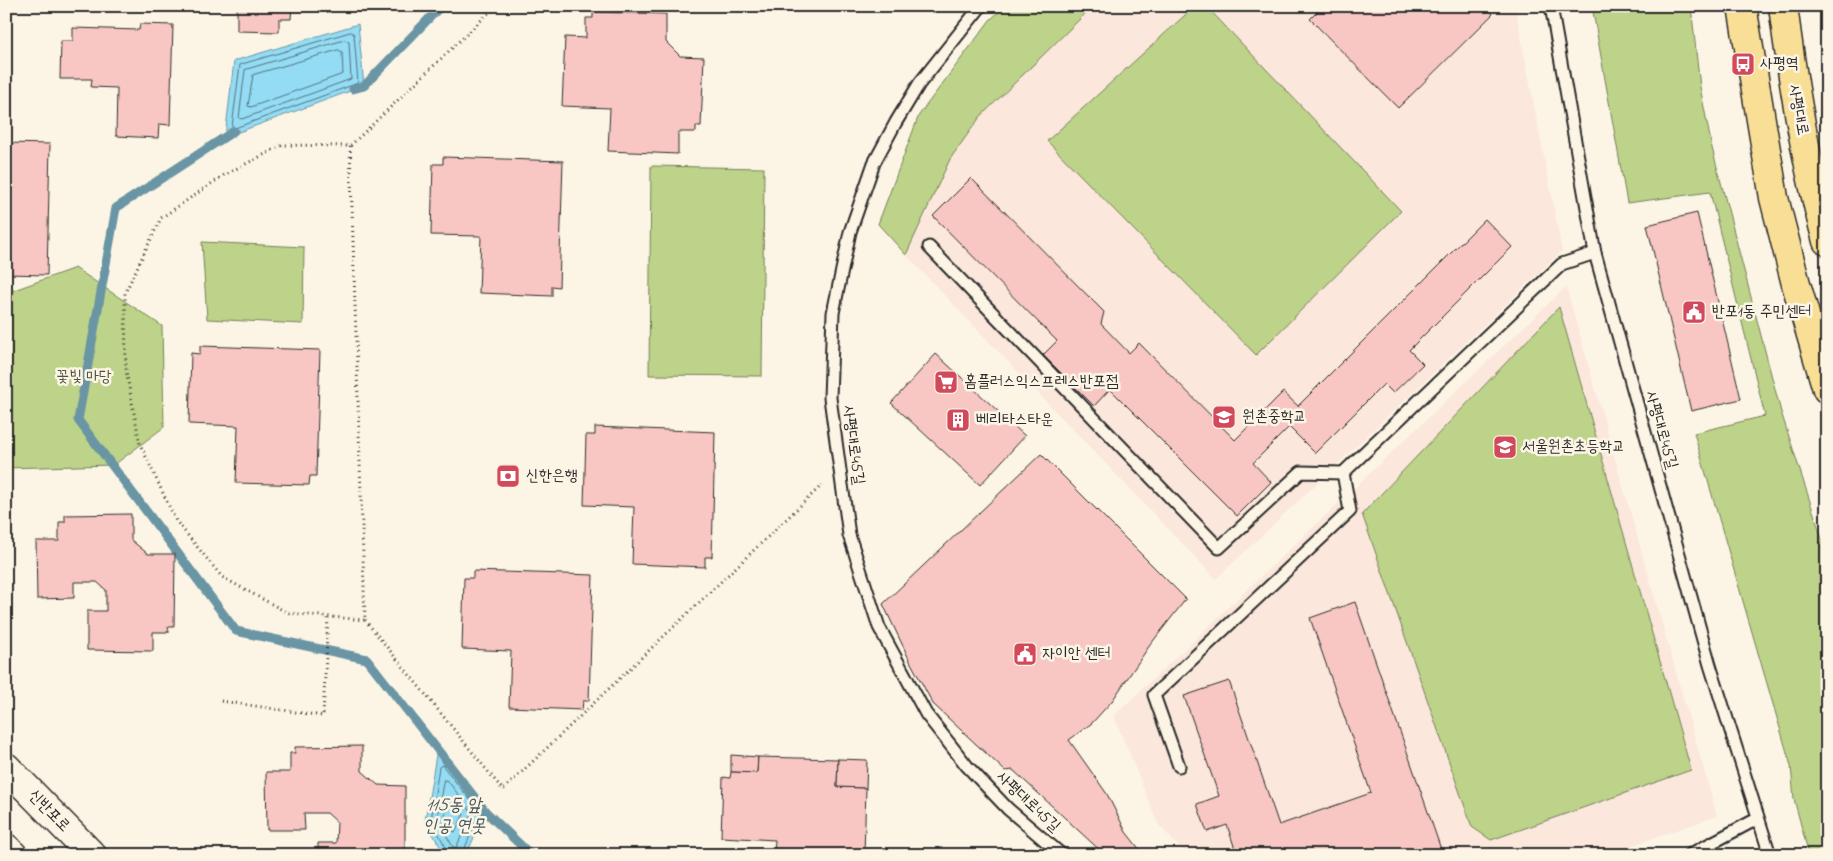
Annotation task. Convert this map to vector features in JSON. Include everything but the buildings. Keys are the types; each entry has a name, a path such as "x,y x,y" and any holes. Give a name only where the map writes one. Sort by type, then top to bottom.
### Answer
{"main road":[{"path":"1742,6 1774,198 1796,284 1827,389"},
{"name":"사평대로","path":"1783,6 1791,70 1815,198 1827,241"},
{"name":"신반포로","path":"6,767 92,855"},
{"path":"6,848 13,855"}],"lane":[{"name":"사평대로45길","path":"981,6 919,84 874,163 850,232 833,313 830,398 849,535 879,627 926,714 967,766 1008,809 1062,855"},
{"name":"사평대로45길","path":"1551,6 1595,253 1710,665 1757,819 1770,855"},
{"path":"929,246 1219,548 1300,472 1343,473 1562,264 1595,253"},
{"path":"1179,766 1154,695 1350,511 1343,473"},
{"path":"1689,855 1757,819"}],"path":[{"path":"365,620 288,613 222,577 176,522 140,444 126,371 125,293 161,218 224,175 282,145 350,146 496,6"},
{"path":"350,146 365,620 503,790 840,468"},
{"path":"221,701 323,716 328,617"}],"shaded area":[{"name":"원촌중학교","path":"1097,6 1515,6 1562,251 1216,579 906,255 950,159 980,117 1086,13"},
{"name":"서울원촌초등학교","path":"1566,287 1717,816 1604,855 1186,855 1158,824 1114,716"}],"green space":[{"path":"1005,6 1097,6 1086,13 980,117 950,159 906,255 878,224 919,115 990,20"},
{"path":"1195,6 1206,6 1401,211 1256,355 1047,141"},
{"path":"1592,6 1691,6 1700,87 1712,148 1781,412 1827,554 1827,855 1809,855 1794,799 1791,766 1694,433 1765,416 1710,192 1627,203"},
{"path":"651,166 764,168 762,376 649,375"},
{"path":"202,242 304,247 303,324 207,319"},
{"name":"꽃빛 마당","path":"75,268 162,326 164,427 114,465 6,468 6,293"},
{"path":"1559,307 1691,770 1491,840 1472,827 1362,514"}],"water":[{"path":"358,24 364,86 225,137 234,61"},
{"name":"115동 앞 인공 연못","path":"437,749 486,812 466,855 445,855 425,821"}],"waterway":[{"path":"353,89 364,86 441,6"},
{"path":"234,131 116,208 78,420 236,631 367,659 486,812 531,855"}],"place":[{"name":"사평역","path":"1743,64"},
{"name":"반포1동 주민센터","path":"1694,312"},
{"name":"홈플러스익스프레스반포점","path":"946,382"},
{"name":"원촌중학교","path":"1224,417"},
{"name":"베리타스타운","path":"958,420"},
{"name":"서울원촌초등학교","path":"1505,447"},
{"name":"신한은행","path":"508,476"},
{"name":"자이안 센터","path":"1025,654"}]}
